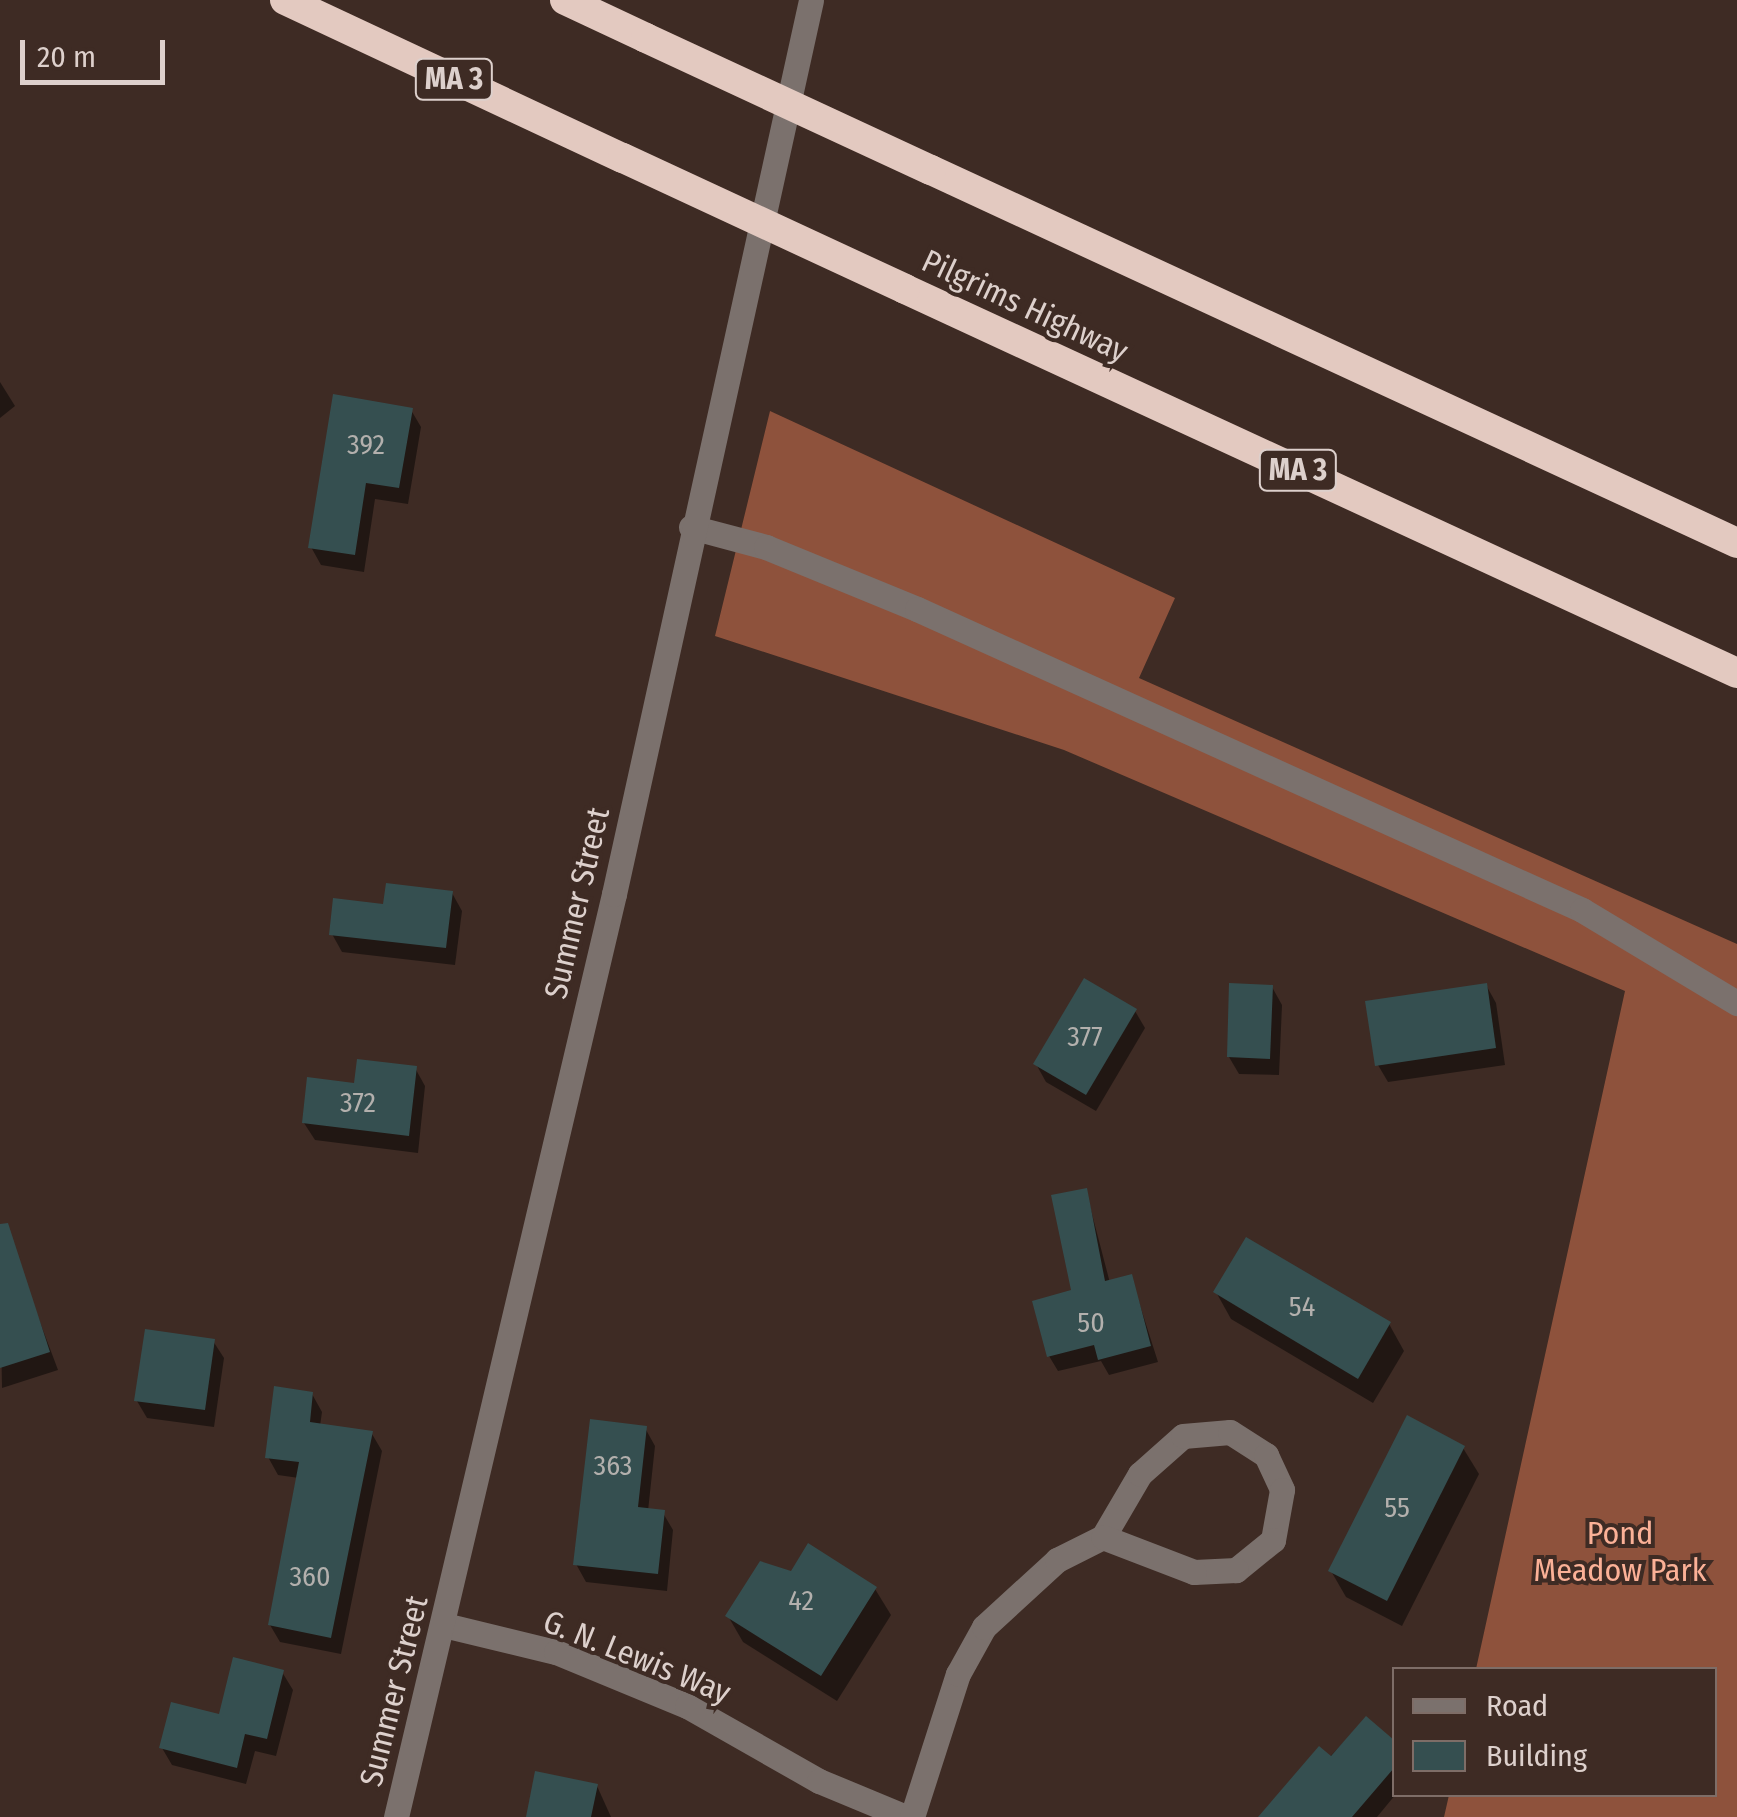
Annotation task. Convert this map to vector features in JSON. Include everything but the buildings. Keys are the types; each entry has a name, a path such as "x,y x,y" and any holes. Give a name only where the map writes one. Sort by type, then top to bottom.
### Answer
{"highway":[{"name":"Pilgrims Highway","path":"285,0 1737,673"},
{"path":"564,0 1737,543"}],"street":[{"name":"Summer Street","path":"396,1817 614,894 691,528 811,0"},
{"path":"691,528 766,547 917,609 1582,910 1737,1004"},
{"path":"909,1817 958,1674 984,1627 1057,1560 1103,1537 1140,1474 1183,1436 1230,1432 1266,1455 1282,1490 1273,1540 1236,1570 1194,1572 1103,1537"},
{"name":"G. N. Lewis Way","path":"444,1625 556,1652 687,1706 819,1781 909,1817"}],"green space":[{"name":"Pond Meadow Park","path":"770,411 1175,598 1139,678 1737,944 1737,1817 1444,1817 1449,1797 1717,1797 1717,1667 1476,1667 1625,991 1064,750 715,636"}]}
